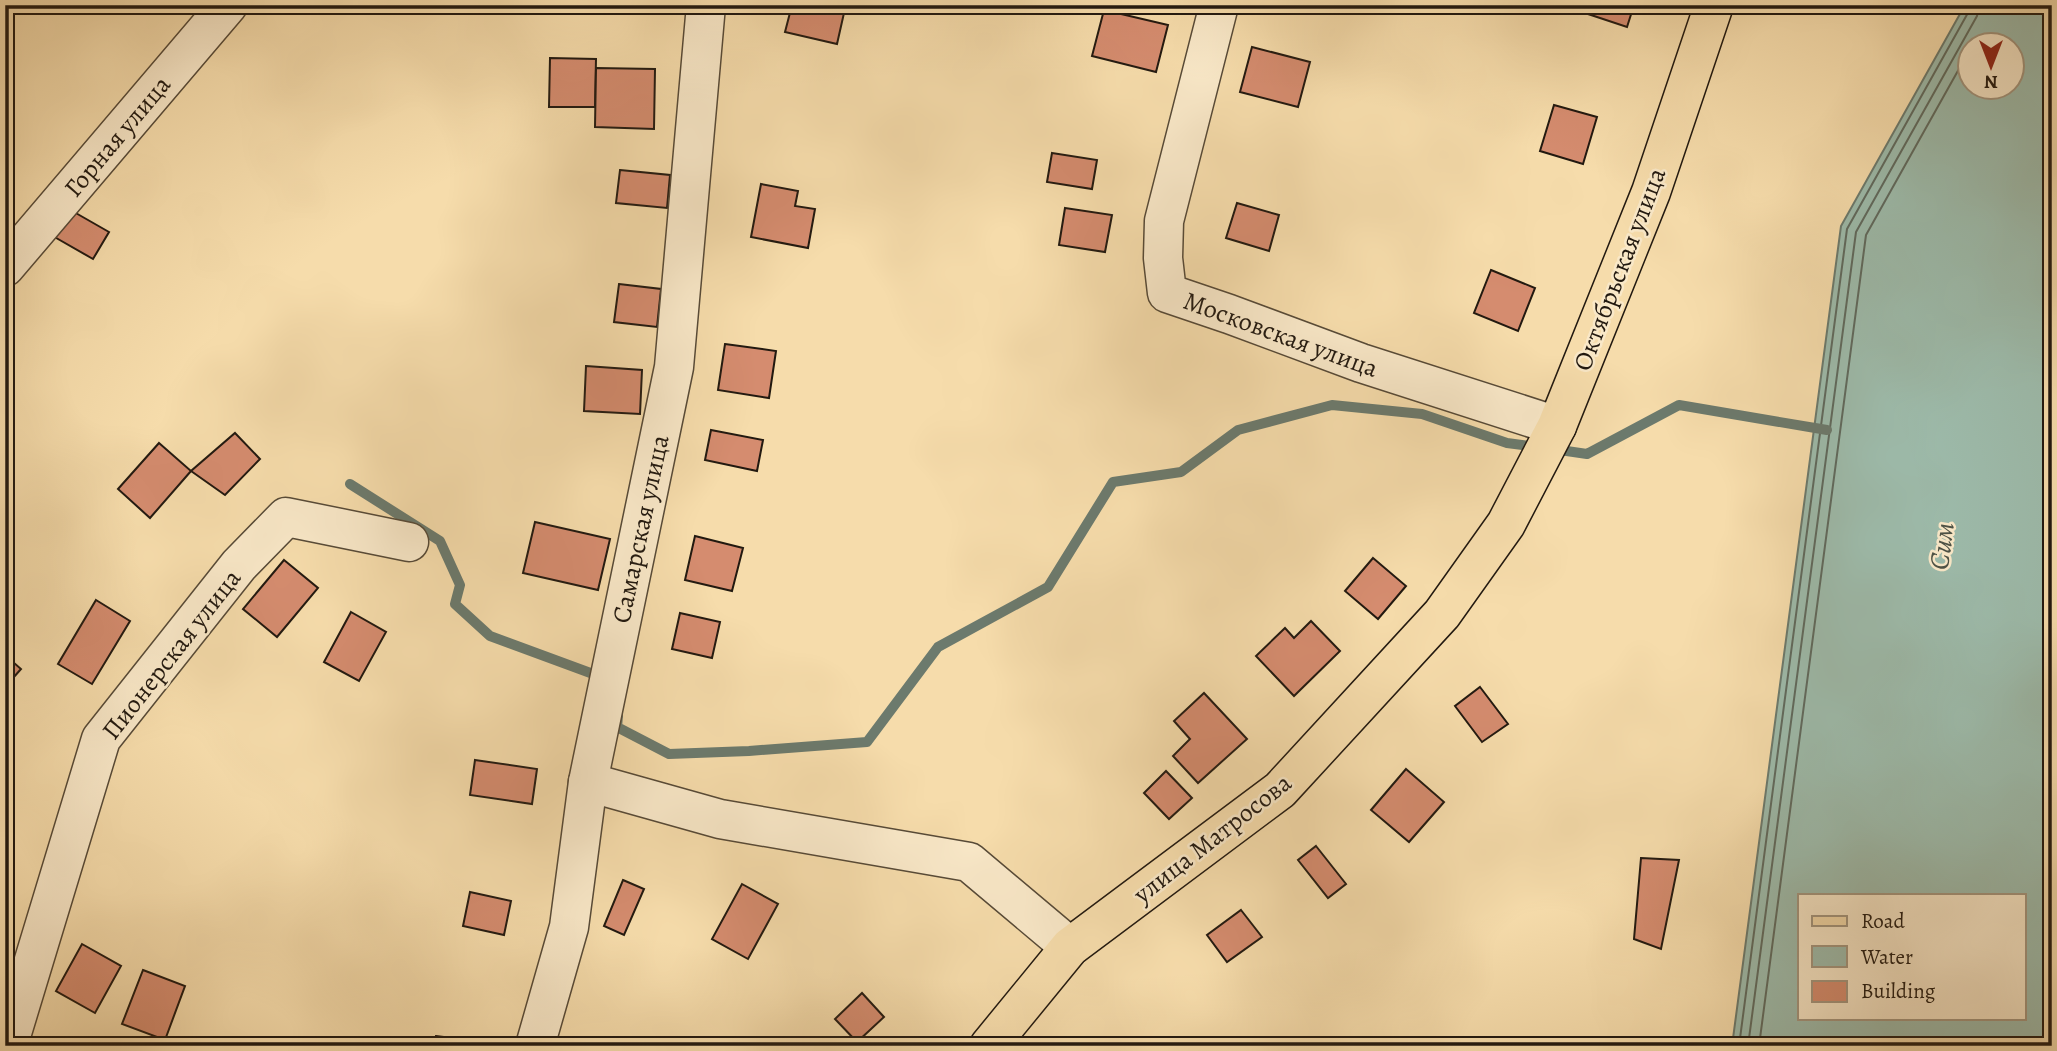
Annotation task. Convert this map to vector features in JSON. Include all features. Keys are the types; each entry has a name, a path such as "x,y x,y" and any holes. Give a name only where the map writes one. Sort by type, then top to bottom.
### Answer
{"main road":[{"name":"Октябрьская улица","path":"1506,524 1557,426 1651,192 1714,5"},
{"name":"улица Матросова","path":"989,1046 1070,947 1280,790 1442,614 1506,524"}],"street":[{"name":"Горная улица","path":"5,267 228,5"},
{"name":"Самарская улица","path":"535,1046 569,927 588,782 674,367 706,5"},
{"name":"Московская улица","path":"1219,5 1164,221 1163,258 1167,293 1229,313 1361,363 1557,426"},
{"name":"Пионерская улица","path":"8,1046 101,739 239,565 286,517 409,542"},
{"path":"588,782 720,819 969,862 1070,947"}],"water":[{"name":"Сим","path":"1965,5 2052,5 2052,1046 1732,1046 1841,226"}],"building":[{"path":"792,5 812,5 844,13 837,44 785,32"},
{"path":"1571,5 1634,5 1627,27 1570,8"},
{"path":"1104,10 1168,25 1156,72 1092,56"},
{"path":"1252,47 1310,62 1298,107 1240,92"},
{"path":"550,58 596,59 595,107 549,107"},
{"path":"596,68 655,69 654,129 595,127"},
{"path":"1554,105 1597,117 1583,164 1540,151"},
{"path":"1052,153 1097,160 1092,189 1047,182"},
{"path":"620,170 670,175 667,208 616,203"},
{"path":"761,184 798,191 795,206 815,209 808,248 751,237"},
{"path":"1237,203 1279,215 1269,251 1226,238"},
{"path":"67,208 109,232 93,259 51,235"},
{"path":"1065,208 1112,215 1105,252 1059,245"},
{"path":"1491,270 1535,288 1518,331 1474,313"},
{"path":"619,284 661,289 657,327 614,322"},
{"path":"725,344 776,351 769,398 718,390"},
{"path":"586,366 642,370 640,414 584,411"},
{"path":"711,430 763,440 757,471 705,460"},
{"path":"235,433 260,459 225,495 191,471"},
{"path":"159,443 191,471 150,518 118,489"},
{"path":"535,522 610,539 598,590 523,573"},
{"path":"695,536 743,548 732,591 685,580"},
{"path":"1373,558 1406,586 1378,619 1345,591"},
{"path":"284,560 318,588 277,637 243,609"},
{"path":"96,600 130,621 92,684 58,664"},
{"path":"351,612 386,632 359,681 324,662"},
{"path":"680,613 720,622 712,658 672,649"},
{"path":"1311,621 1340,651 1294,696 1256,656 1285,628 1294,638"},
{"path":"5,655 21,669 5,687"},
{"path":"1480,687 1508,724 1482,742 1455,706"},
{"path":"1204,693 1247,739 1198,783 1173,756 1190,739 1174,721"},
{"path":"475,760 537,769 532,804 470,795"},
{"path":"1406,769 1444,802 1409,842 1371,810"},
{"path":"1166,771 1192,798 1169,819 1144,793"},
{"path":"1316,846 1346,884 1328,898 1298,860"},
{"path":"1641,858 1679,860 1661,949 1634,939"},
{"path":"623,880 644,889 624,935 604,926"},
{"path":"742,884 778,904 748,959 712,939"},
{"path":"470,892 511,901 504,935 463,926"},
{"path":"1241,910 1262,937 1227,962 1207,935"},
{"path":"82,944 121,966 95,1013 56,991"},
{"path":"143,970 185,986 165,1040 122,1024"},
{"path":"862,993 884,1017 857,1042 835,1019"},
{"path":"436,1036 482,1042 482,1046 435,1046"}],"waterway":[{"path":"618,716 617,727 669,754 867,742 938,647 1048,587 1113,482 1181,472 1238,430 1332,405 1422,414 1507,443 1537,447"},
{"path":"1553,449 1587,454 1679,405 1827,430"},
{"path":"350,484 440,541 460,585 455,604 490,636 604,678"}]}
